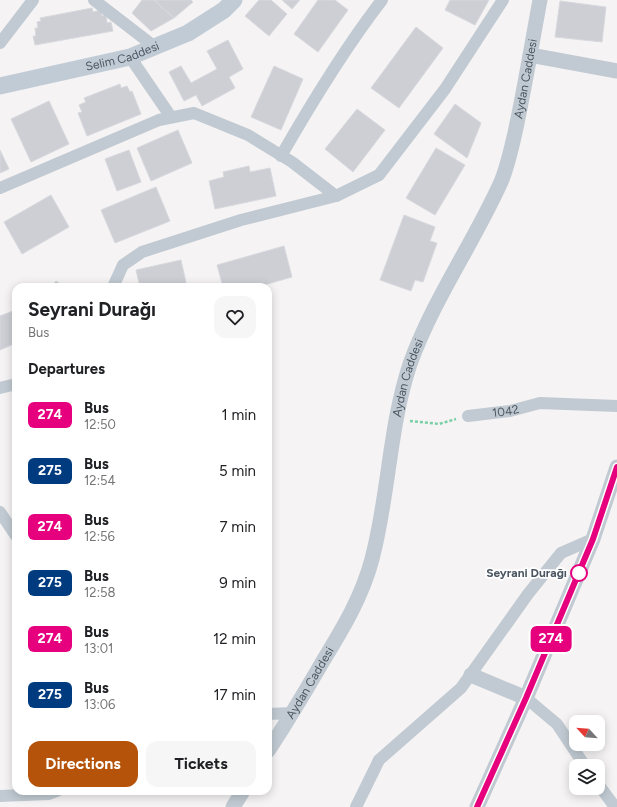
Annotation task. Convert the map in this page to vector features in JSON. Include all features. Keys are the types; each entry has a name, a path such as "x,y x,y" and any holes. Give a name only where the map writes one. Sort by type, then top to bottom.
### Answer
{"main road":[{"name":"Selim Caddesi","path":"0,86 130,57 188,34 224,10 234,0"}],"street":[{"path":"0,43 32,0"},
{"path":"94,0 155,46"},
{"path":"281,156 317,93 360,29 382,0"},
{"path":"115,283 123,265 142,252 241,220 336,196 379,175 445,89 503,0"},
{"name":"Aydan Caddesi","path":"272,745 351,615 365,583 379,530 396,420 410,365 421,338 501,181 517,122 540,0"},
{"path":"530,55 617,71"},
{"path":"130,57 172,117"},
{"path":"0,188 159,120 194,113 248,135 281,156 336,196"},
{"path":"0,388 12,385"},
{"name":"1042","path":"468,416 510,410 540,403 617,406"},
{"path":"477,807 526,698 593,539 617,467"},
{"path":"0,512 12,530"},
{"path":"356,807 379,760 461,688 528,594 561,553 593,539"},
{"path":"471,675 526,698 557,724 580,759"},
{"path":"272,714 292,713"},
{"path":"605,793 615,807"},
{"path":"0,796 24,795"},
{"path":"233,807 240,795"}],"path":[{"path":"396,420 439,424 468,416"}],"building":[{"path":"142,0 154,0 174,18 151,31 132,13"},
{"path":"154,0 191,0 193,2 174,18"},
{"path":"259,0 271,0 287,14 269,36 245,16"},
{"path":"282,0 300,0 292,9"},
{"path":"318,0 335,0 348,10 318,52 294,34"},
{"path":"450,0 489,0 475,25 445,10"},
{"path":"560,1 606,7 602,42 555,37"},
{"path":"92,8 93,12 101,10 102,16 106,15 107,23 111,22 113,31 35,45 33,36 36,36 35,28 38,28 37,22 41,21 40,18"},
{"path":"416,27 443,48 399,108 371,88"},
{"path":"228,40 243,69 229,77 235,88 202,106 196,95 184,101 169,72 181,66 191,83 217,69 207,51"},
{"path":"274,66 303,79 281,130 251,117"},
{"path":"120,84 121,88 127,86 130,92 132,91 141,114 87,136 78,113 82,112 79,105 86,102 84,98"},
{"path":"49,101 69,144 31,162 11,119"},
{"path":"455,104 481,123 467,158 434,134"},
{"path":"357,109 385,130 353,172 325,149"},
{"path":"178,130 192,163 151,181 137,148"},
{"path":"436,148 465,165 435,215 406,198"},
{"path":"0,150 9,169 0,173"},
{"path":"129,150 141,182 117,191 105,159"},
{"path":"249,166 250,172 270,168 276,196 215,209 209,181 224,177 223,172"},
{"path":"156,187 170,221 115,243 101,210"},
{"path":"51,195 69,227 22,254 4,222"},
{"path":"404,215 435,227 430,241 437,243 423,282 415,280 411,291 380,280"},
{"path":"284,246 292,277 271,283 222,283 217,265"},
{"path":"181,260 186,283 139,283 136,270"},
{"path":"12,311 12,345 0,350 0,316"}],"bus line":[{"name":"274","path":"477,807 526,698 593,539 617,467"}],"place":[{"name":"Seyrani Durağı","path":"579,573"}]}
